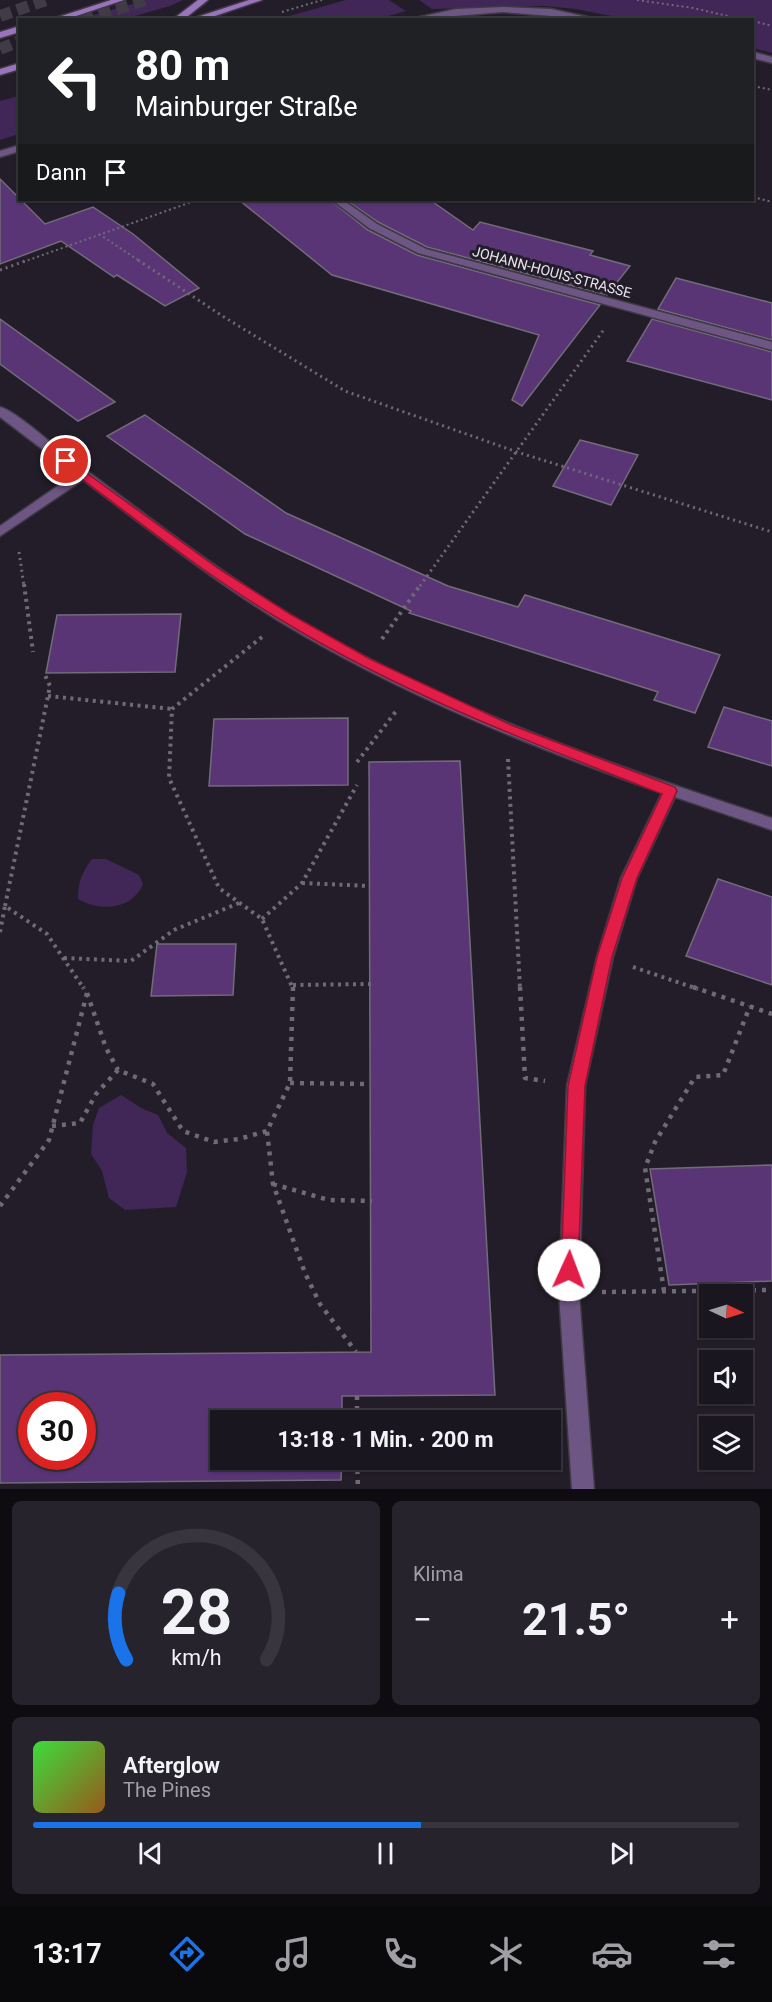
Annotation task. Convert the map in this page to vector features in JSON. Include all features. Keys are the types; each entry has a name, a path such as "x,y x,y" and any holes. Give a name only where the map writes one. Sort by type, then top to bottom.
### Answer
{"main road":[{"path":"60,18 120,0"},
{"path":"179,18 204,0"},
{"path":"199,18 258,0"},
{"path":"0,35 18,30"},
{"path":"0,72 18,67"}],"street":[{"path":"419,18 436,14 496,11 544,12 584,18"},
{"path":"754,55 772,60"},
{"path":"0,154 18,149"},
{"name":"JOHANN-HOUIS-STRASSE","path":"338,201 373,226 422,251 772,346"},
{"path":"0,411 215,572 285,618 365,663 507,728 670,791 772,824"},
{"path":"4,529 83,474"},
{"path":"583,1489 569,1293 576,1086 605,957 629,878 670,791"}],"path":[{"path":"279,13 322,0"},
{"path":"637,0 693,8 736,18"},
{"path":"754,21 772,26"},
{"path":"754,197 772,202"},
{"path":"0,270 194,201"},
{"path":"99,234 224,317 345,391 517,453 772,532"},
{"path":"365,663 621,305"},
{"path":"4,529 21,559 33,652"},
{"path":"48,696 172,709 285,618"},
{"path":"0,932 50,686 44,673"},
{"path":"357,762 416,686"},
{"path":"172,709 169,778 219,888 262,919 293,985 290,1083 267,1131 273,1184 305,1272 320,1304 356,1352"},
{"path":"507,728 525,1078 576,1086"},
{"path":"262,919 302,884 357,785"},
{"path":"302,884 370,886"},
{"path":"64,958 131,961 174,930 240,903"},
{"path":"5,906 47,933 87,993 106,1048 118,1070 153,1084 183,1131 214,1142 239,1139 267,1131"},
{"path":"605,957 772,1014"},
{"path":"293,985 371,984"},
{"path":"0,1206 49,1140 87,993"},
{"path":"664,1291 645,1168 655,1142 695,1077 723,1075 750,1006"},
{"path":"52,1126 80,1123 96,1094 118,1070"},
{"path":"290,1083 370,1084"},
{"path":"273,1184 328,1200 372,1201"},
{"path":"569,1293 772,1290"},
{"path":"357,1396 357,1410"},
{"path":"357,1470 358,1489"}],"shaded area":[{"path":"147,0 183,0 128,18 83,18"},
{"path":"346,0 389,0 406,11 382,18 283,18"},
{"path":"419,0 772,0 772,53 754,48 754,18 622,18 576,9 545,6 432,9"},
{"path":"18,96 18,134 0,140 0,101"},
{"path":"92,859 106,859 139,875 143,884 138,893 123,904 105,907 78,899 81,878"},
{"path":"121,1095 141,1108 158,1115 167,1133 186,1148 187,1172 176,1207 125,1210 109,1198 102,1171 91,1154 93,1125 99,1108"}],"building":[{"path":"0,179 18,197 18,201 22,201 45,224 93,207 133,234 199,288 165,306 117,275 114,277 61,241 0,264"},
{"path":"240,201 331,201 368,230 417,255 600,305 522,406 512,400 539,335 332,275"},
{"path":"347,201 431,201 473,230 480,222 593,251 590,255 630,266 607,295 427,247 378,222"},
{"path":"676,278 772,303 772,340 658,309"},
{"path":"0,319 115,402 78,421 0,364"},
{"path":"652,319 772,352 772,400 627,361"},
{"path":"145,415 286,513 448,586 518,607 525,595 720,655 695,713 654,700 658,692 409,613 411,611 245,534 107,436"},
{"path":"580,440 638,455 611,505 553,486"},
{"path":"181,614 175,672 46,673 57,615"},
{"path":"724,707 772,721 772,766 708,747"},
{"path":"348,718 348,785 209,786 214,719"},
{"path":"460,761 495,1395 342,1396 342,1410 210,1410 210,1470 342,1470 341,1480 0,1483 0,1355 371,1352 369,762"},
{"path":"718,879 772,897 772,985 686,956"},
{"path":"157,944 236,944 233,995 151,996"},
{"path":"772,1165 772,1281 669,1285 650,1169"}],"tunnel":[{"path":"0,16 46,0"},
{"path":"88,18 146,0"},
{"path":"0,49 18,42"}],"route":[{"path":"66,461 215,572 285,618 365,663 507,728 670,791 629,878 605,957 576,1086 569,1270"}]}
